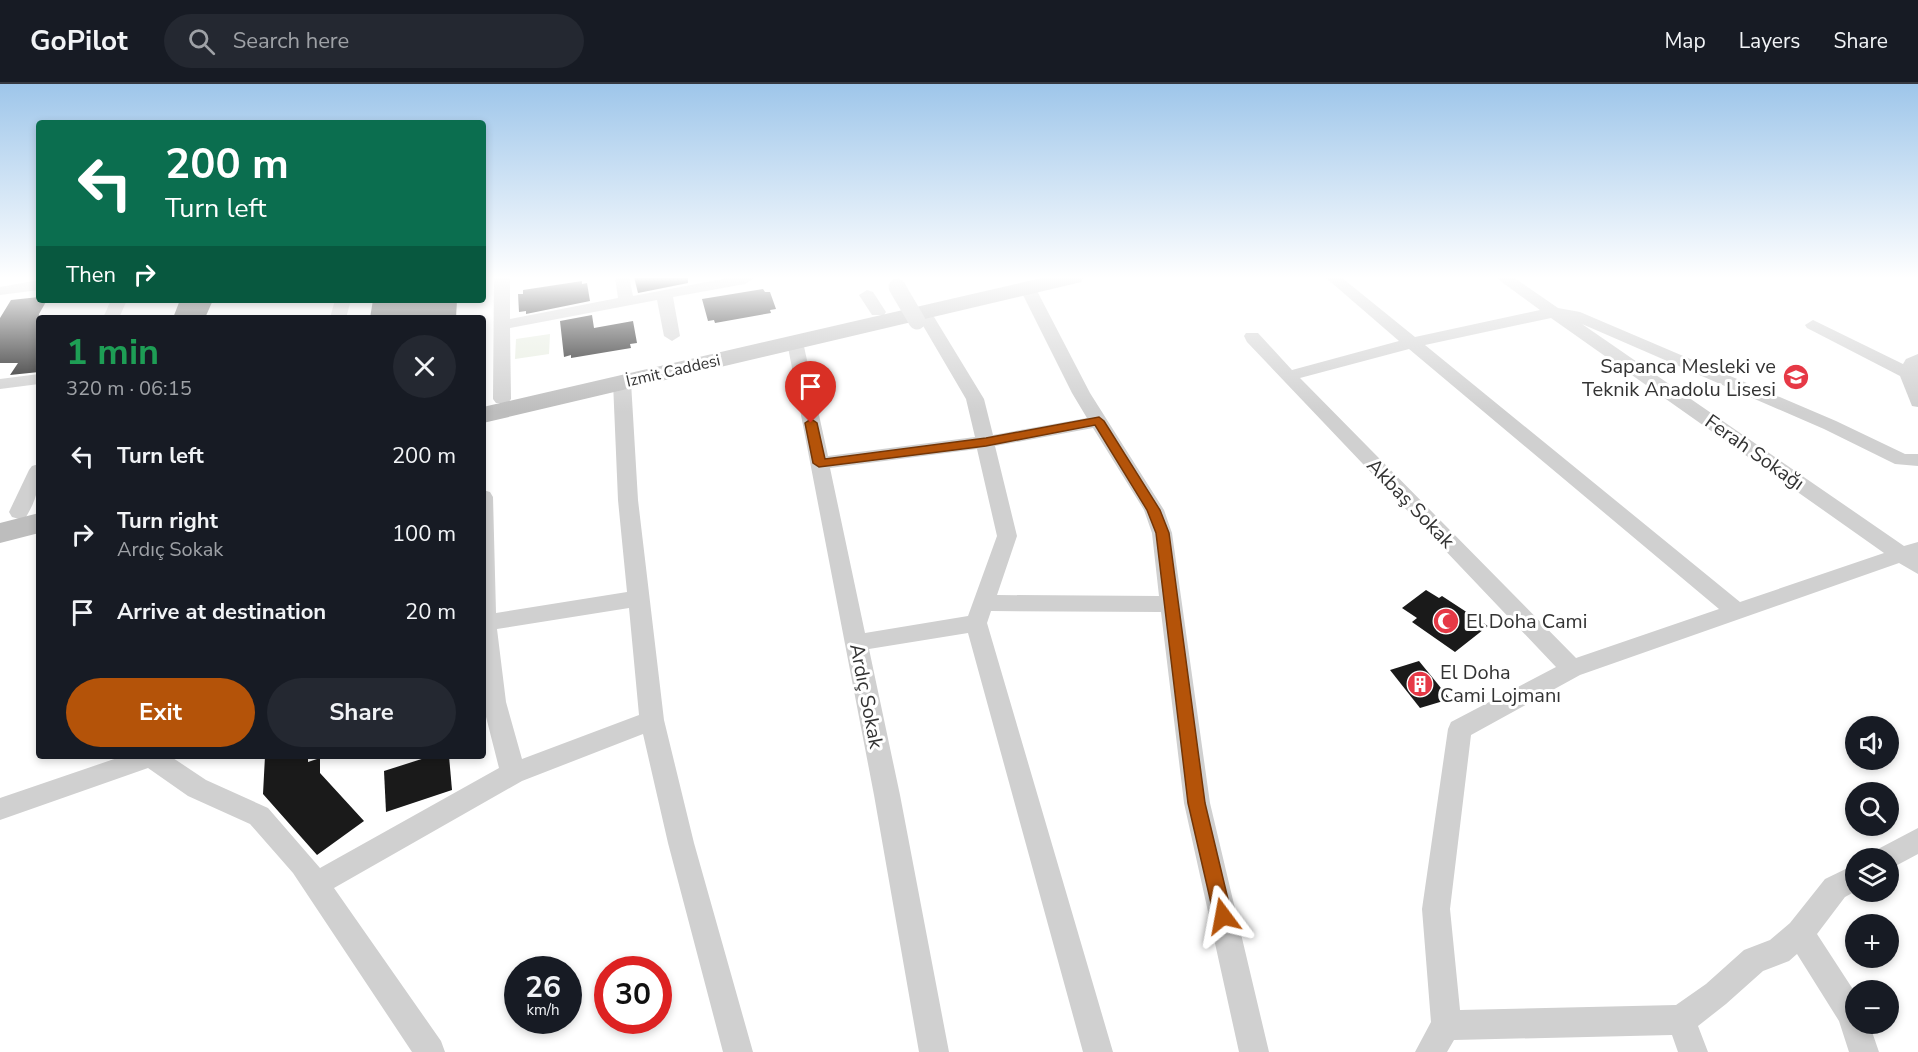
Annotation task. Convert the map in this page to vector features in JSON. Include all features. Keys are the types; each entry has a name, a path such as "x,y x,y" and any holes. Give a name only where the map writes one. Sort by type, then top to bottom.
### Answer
{"main road":[{"name":"İzmit Caddesi","path":"493,401 798,322"},
{"name":"İzmit Caddesi","path":"486,414 795,342 894,322"},
{"path":"0,533 24,515"}],"street":[{"path":"493,401 502,325 517,322"},
{"path":"669,322 672,336"},
{"path":"923,322 937,348 975,399 986,442 1007,536 980,613 1098,1052"},
{"path":"1048,322 1081,393 1154,510 1162,533 1197,803 1254,1052"},
{"path":"1387,322 1737,612"},
{"path":"1288,376 1412,343 1508,322"},
{"name":"Ferah Sokağı","path":"1570,322 1912,556"},
{"path":"1591,322 1830,425 1902,460 1918,460"},
{"path":"1813,325 1913,366 1918,402"},
{"name":"Akbaş Sokak","path":"1252,336 1255,342 1572,669"},
{"name":"Ardıç Sokak","path":"795,342 856,643 934,1052"},
{"path":"0,384 36,379"},
{"path":"622,382 628,500 652,720 681,843 738,1052"},
{"path":"819,463 986,442 1099,421"},
{"path":"24,515 36,479"},
{"path":"1430,1052 1446,1024 1436,909 1460,729 1572,669 1737,612 1912,556"},
{"path":"486,623 639,597"},
{"path":"856,643 980,613 1171,604"},
{"path":"486,639 494,702 513,773"},
{"path":"317,884 513,773 652,720"},
{"path":"0,809 145,759"},
{"path":"154,759 197,788 259,816 317,884 430,1052"},
{"path":"1899,851 1918,840"},
{"path":"1446,1024 1681,1020 1716,994 1754,960 1779,951 1800,933 1835,888 1845,882"},
{"path":"1800,933 1851,1014 1864,1052"},
{"path":"1681,1020 1693,1052"}],"shaded area":[{"path":"550,334 549,354 515,359 516,339"}],"building":[{"path":"0,322 36,322 36,372 10,375 18,363 0,363"},
{"path":"560,322 593,322 594,328 633,322 637,343 630,344 631,348 571,358 571,355 564,357"},
{"name":"El Doha Cami","path":"1426,590 1439,598 1442,596 1488,626 1455,652 1412,622 1417,618 1402,608"},
{"name":"El Doha Cami Lojmanı","path":"1419,661 1450,699 1420,708 1390,670"},
{"path":"265,759 308,759 308,762 320,759 320,773 364,821 317,855 263,794"},
{"path":"422,759 449,759 452,790 386,812 384,771"}],"place":[{"name":"Sapanca Mesleki ve Teknik Anadolu Lisesi","path":"1796,377"},
{"name":"El Doha Cami","path":"1446,621"},
{"name":"El Doha Cami Lojmanı","path":"1420,684"}],"route":[{"path":"811,423 819,463 986,442 1099,421 1154,510 1162,533 1197,803 1223,916"}]}
